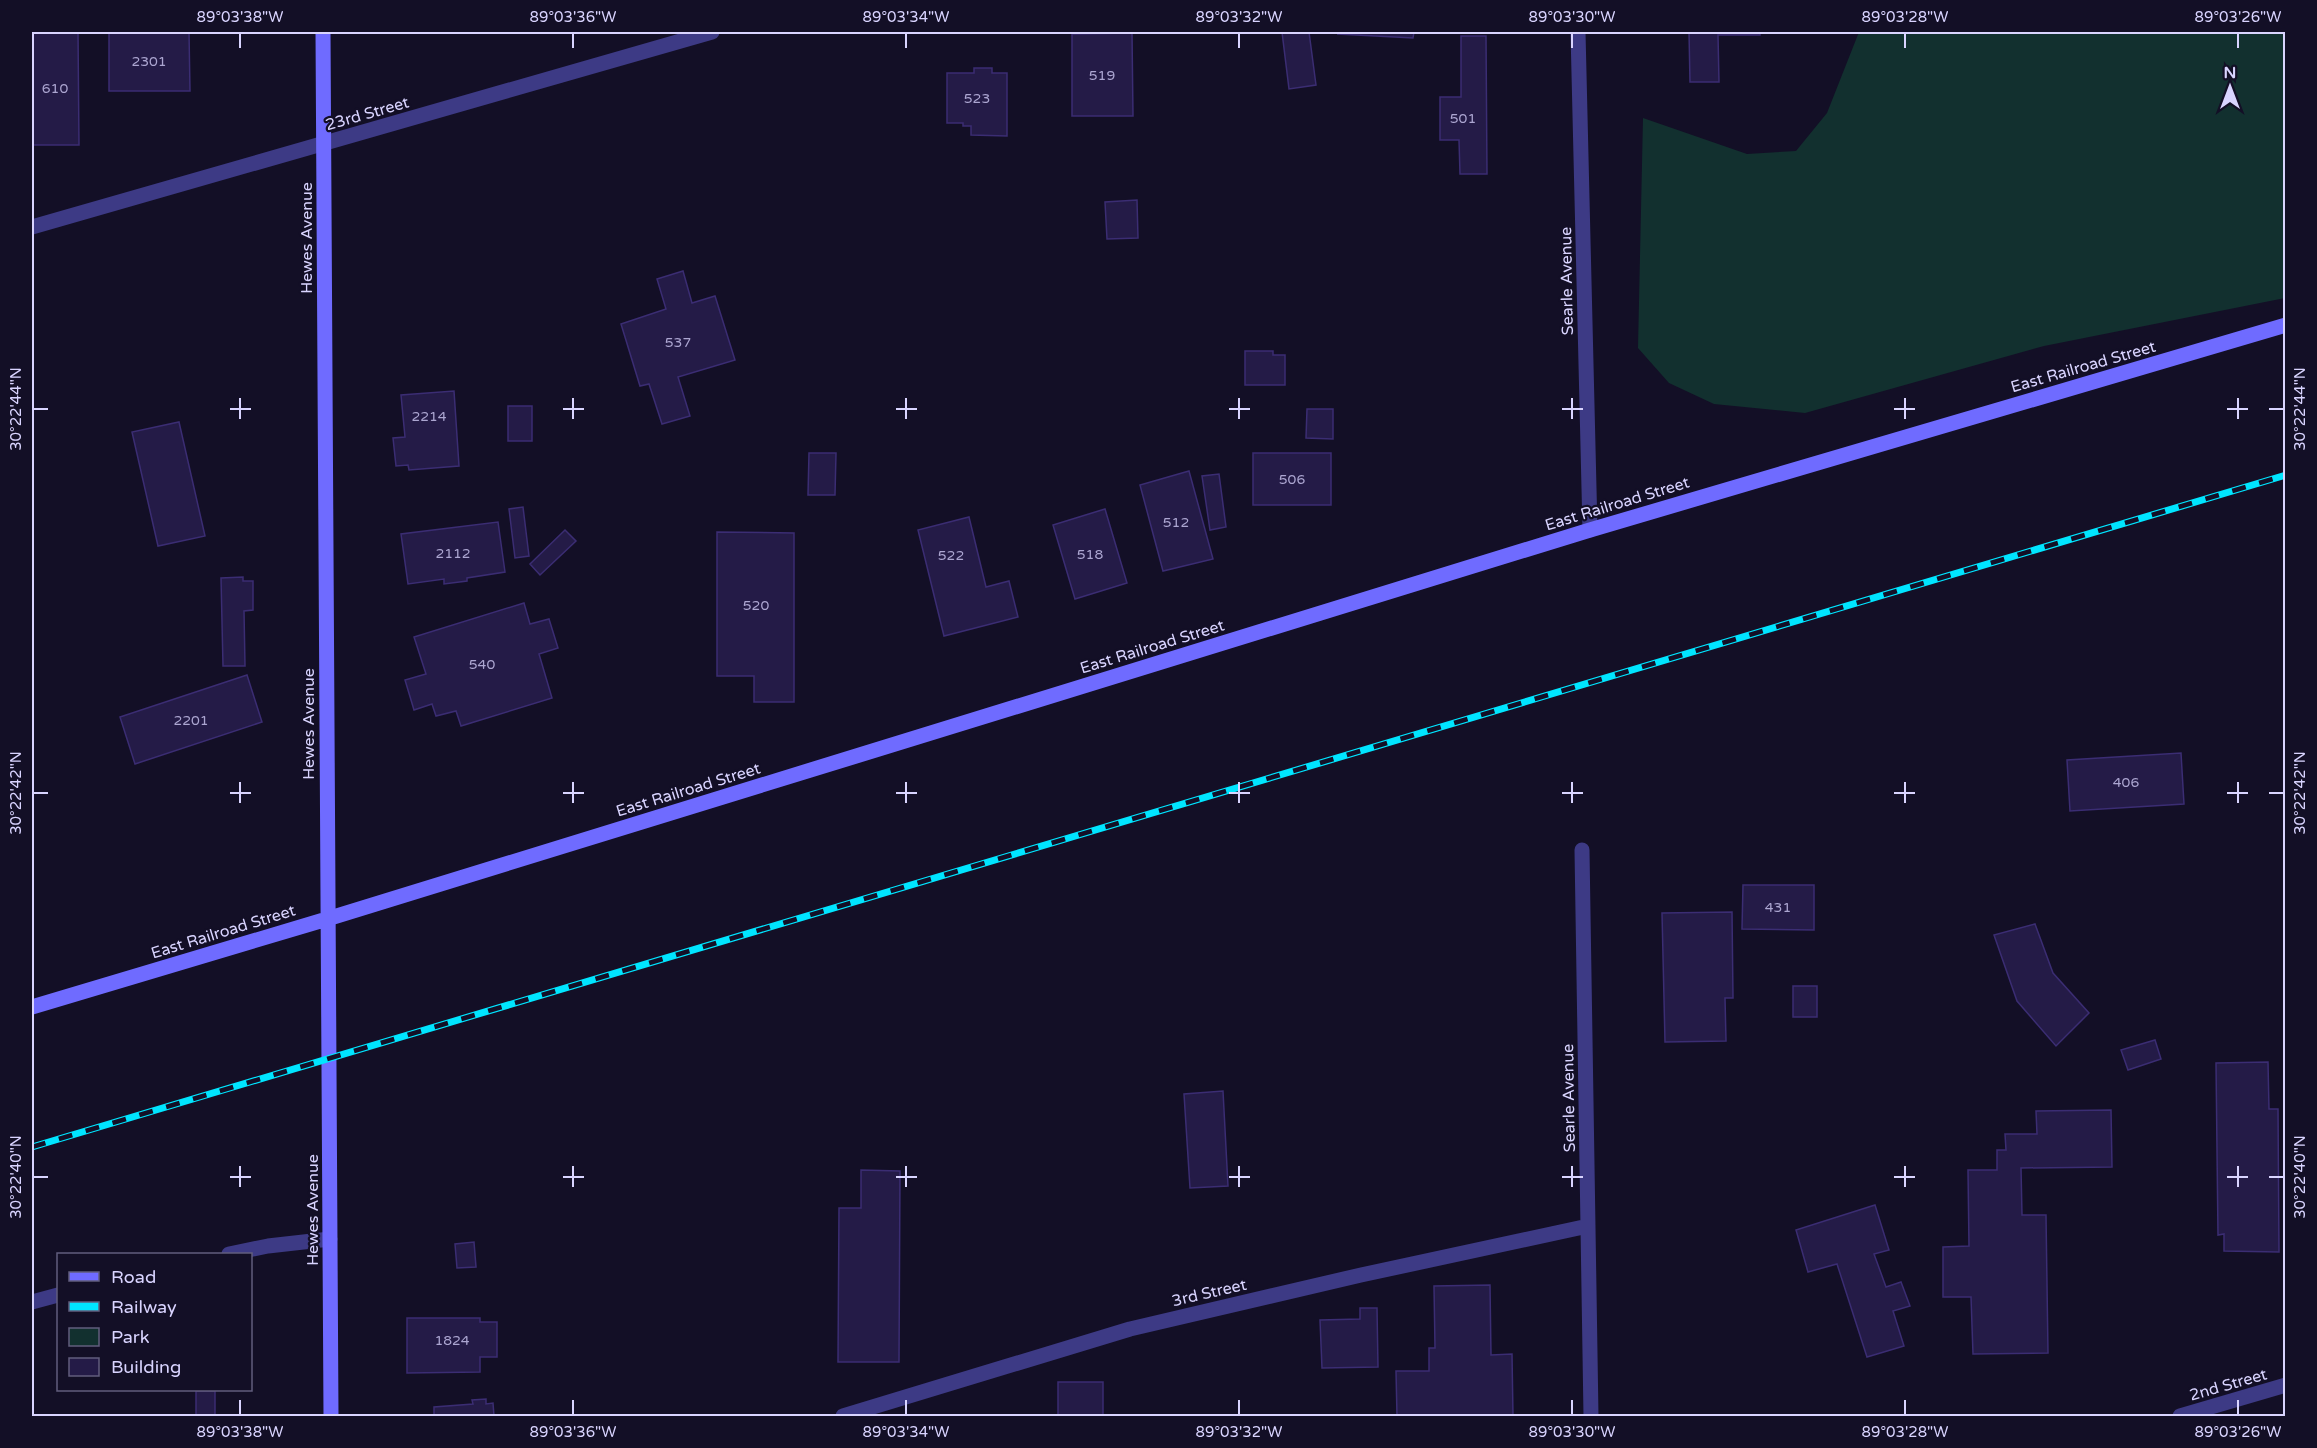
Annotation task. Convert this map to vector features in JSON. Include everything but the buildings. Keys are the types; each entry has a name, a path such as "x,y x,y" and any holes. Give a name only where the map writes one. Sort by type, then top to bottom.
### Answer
{"street":[{"name":"Hewes Avenue","path":"323,32 331,1416"},
{"name":"23rd Street","path":"32,227 712,32"},
{"name":"Searle Avenue","path":"1578,32 1590,530"},
{"name":"East Railroad Street","path":"32,1007 327,919 1590,530 2286,325"},
{"name":"Searle Avenue","path":"1582,850 1591,1416"},
{"name":"3rd Street","path":"843,1416 1130,1329 1361,1275 1588,1226"},
{"path":"234,1253 268,1246 330,1239"},
{"path":"32,1302 57,1295"},
{"name":"2nd Street","path":"2180,1416 2286,1385"}],"green space":[{"path":"1859,32 2285,32 2285,298 2044,346 1805,413 1714,404 1669,383 1638,348 1643,118 1747,154 1796,151 1827,113"}],"railway":[{"path":"32,1147 2286,475"}]}
